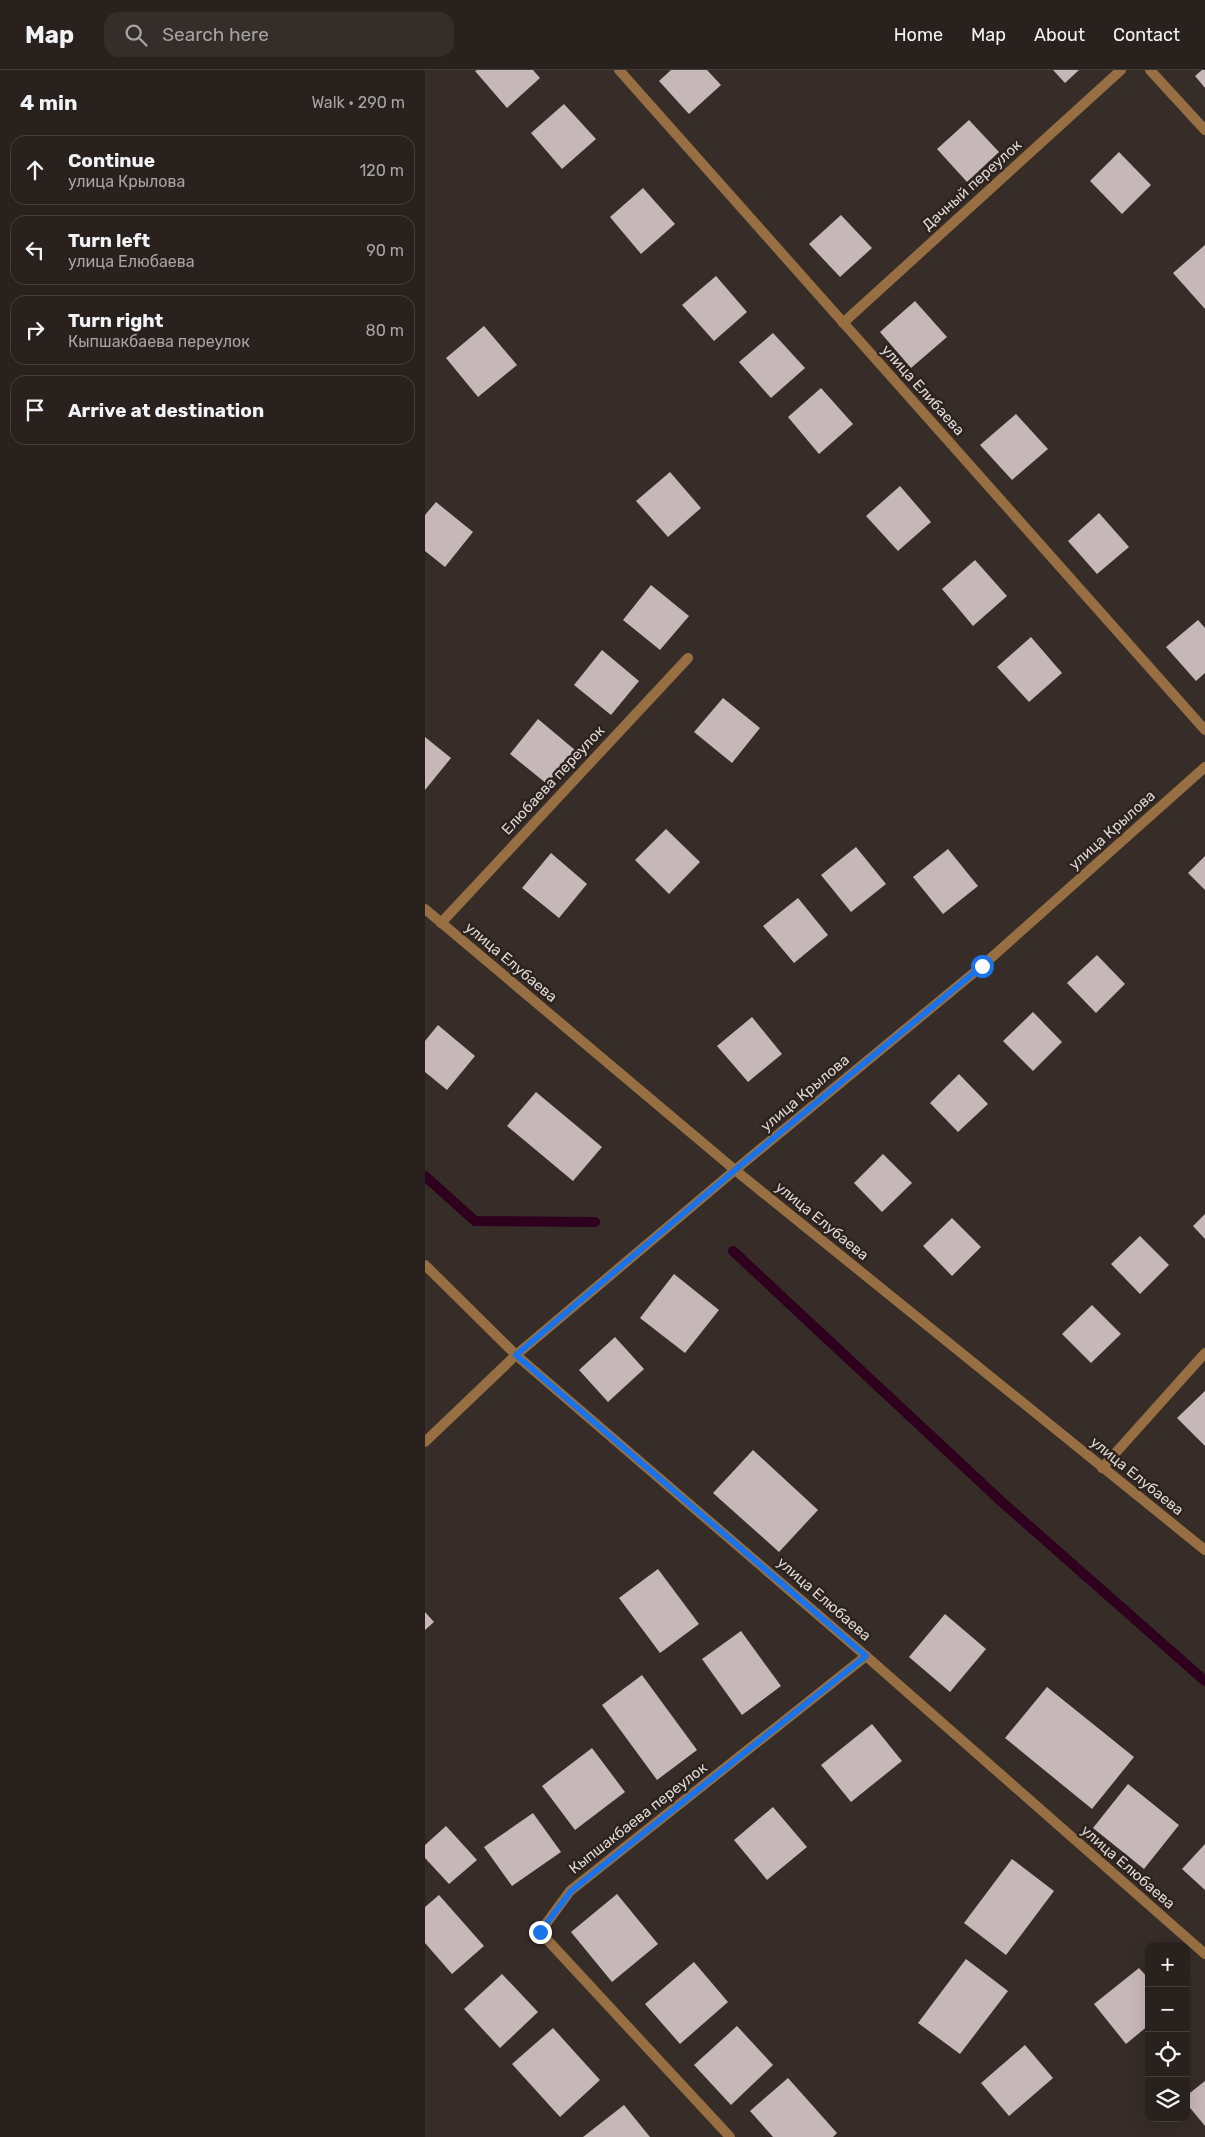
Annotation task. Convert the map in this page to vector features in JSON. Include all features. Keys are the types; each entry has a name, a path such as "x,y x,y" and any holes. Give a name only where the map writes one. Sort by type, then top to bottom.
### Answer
{"street":[{"name":"Дачный переулок","path":"843,323 1121,70"},
{"path":"1150,70 1205,130"},
{"name":"улица Елибаева","path":"623,71 843,323 1205,730"},
{"name":"Елюбаева переулок","path":"441,923 688,658"},
{"name":"улица Крылова","path":"425,1442 516,1355 735,1170 982,966 1205,767"},
{"name":"улица Елубаева","path":"425,909 735,1170 1205,1550"},
{"name":"улица Елюбаева","path":"425,1265 516,1355 866,1656 1205,1954"},
{"path":"1102,1468 1205,1353"},
{"name":"Кыпшакбаева переулок","path":"730,2137 540,1932 571,1891 866,1656"}],"building":[{"path":"533,70 540,78 507,108 475,71"},
{"path":"671,70 707,70 721,85 689,114 659,81"},
{"path":"1053,70 1079,70 1065,83"},
{"path":"1202,70 1205,70 1205,88 1195,76"},
{"path":"564,104 596,139 562,169 531,133"},
{"path":"969,120 999,152 967,182 937,149"},
{"path":"1119,152 1151,185 1122,214 1090,181"},
{"path":"643,188 675,224 641,254 610,217"},
{"path":"841,215 872,248 840,277 809,244"},
{"path":"1205,245 1205,309 1173,273"},
{"path":"716,276 747,312 714,341 682,305"},
{"path":"915,301 947,337 911,368 880,332"},
{"path":"484,326 517,365 478,397 446,358"},
{"path":"773,333 805,368 771,398 739,362"},
{"path":"821,388 853,424 819,454 788,417"},
{"path":"1016,414 1048,449 1012,480 980,445"},
{"path":"670,472 701,508 668,537 636,501"},
{"path":"900,486 931,522 898,551 866,516"},
{"path":"436,502 473,532 445,567 425,551 425,515"},
{"path":"1099,513 1129,547 1097,574 1068,541"},
{"path":"975,560 1007,596 973,626 942,589"},
{"path":"651,585 689,616 660,650 623,620"},
{"path":"1198,620 1205,628 1205,673 1196,681 1166,647"},
{"path":"1031,637 1062,673 1029,702 997,667"},
{"path":"602,650 639,681 611,715 574,685"},
{"path":"723,698 760,728 732,763 694,732"},
{"path":"538,719 575,750 547,784 510,754"},
{"path":"425,737 451,758 425,790"},
{"path":"666,829 700,862 669,894 635,860"},
{"path":"856,847 886,884 851,912 821,875"},
{"path":"948,849 978,886 943,914 913,877"},
{"path":"551,853 587,884 559,918 522,888"},
{"path":"1205,856 1205,890 1188,873"},
{"path":"798,898 828,935 794,963 763,926"},
{"path":"1097,955 1125,984 1096,1013 1067,983"},
{"path":"1033,1012 1062,1042 1033,1071 1003,1041"},
{"path":"752,1017 782,1054 748,1082 717,1046"},
{"path":"438,1025 475,1056 447,1090 425,1072 425,1041"},
{"path":"959,1074 988,1104 958,1132 930,1103"},
{"path":"536,1092 602,1147 573,1181 507,1126"},
{"path":"883,1154 912,1183 882,1212 854,1183"},
{"path":"1205,1214 1205,1239 1193,1226"},
{"path":"952,1218 981,1247 952,1276 923,1246"},
{"path":"1140,1236 1169,1265 1140,1294 1111,1264"},
{"path":"674,1274 719,1310 685,1353 640,1318"},
{"path":"1092,1305 1121,1334 1091,1363 1062,1334"},
{"path":"615,1337 644,1369 608,1402 579,1370"},
{"path":"1205,1391 1205,1446 1177,1418"},
{"path":"753,1450 818,1510 779,1552 713,1493"},
{"path":"658,1569 699,1624 660,1653 619,1598"},
{"path":"425,1612 434,1622 425,1630"},
{"path":"945,1614 986,1649 950,1692 909,1657"},
{"path":"741,1631 781,1686 742,1715 702,1659"},
{"path":"642,1675 697,1750 657,1780 602,1705"},
{"path":"1047,1687 1134,1757 1092,1809 1005,1738"},
{"path":"872,1724 902,1761 851,1802 821,1765"},
{"path":"592,1748 625,1792 575,1830 542,1786"},
{"path":"1128,1784 1179,1825 1144,1869 1093,1828"},
{"path":"773,1807 807,1847 767,1880 734,1840"},
{"path":"533,1813 561,1852 512,1886 484,1847"},
{"path":"446,1826 477,1860 449,1884 425,1858 425,1845"},
{"path":"1205,1844 1205,1890 1182,1869"},
{"path":"1012,1859 1054,1891 1006,1955 964,1923"},
{"path":"617,1894 658,1944 612,1982 571,1932"},
{"path":"439,1895 484,1946 452,1974 425,1943 425,1907"},
{"path":"966,1959 1008,1991 960,2054 918,2023"},
{"path":"694,1962 728,2002 680,2044 645,2004"},
{"path":"1139,1968 1145,1975 1145,2028 1126,2044 1094,2004"},
{"path":"502,1974 538,2012 500,2048 464,2009"},
{"path":"737,2026 773,2065 731,2105 694,2065"},
{"path":"553,2028 600,2080 560,2117 512,2064"},
{"path":"1025,2045 1053,2078 1009,2116 981,2083"},
{"path":"788,2078 837,2133 833,2137 773,2137 750,2111"},
{"path":"1205,2081 1205,2126 1190,2108 1190,2093"},
{"path":"624,2105 650,2137 583,2137"}],"waterway":[{"path":"425,1176 475,1221 595,1222"},
{"path":"733,1251 1003,1503 1205,1681"}],"route":[{"path":"540,1932 571,1891 866,1656 516,1355 735,1170 982,966"}]}
